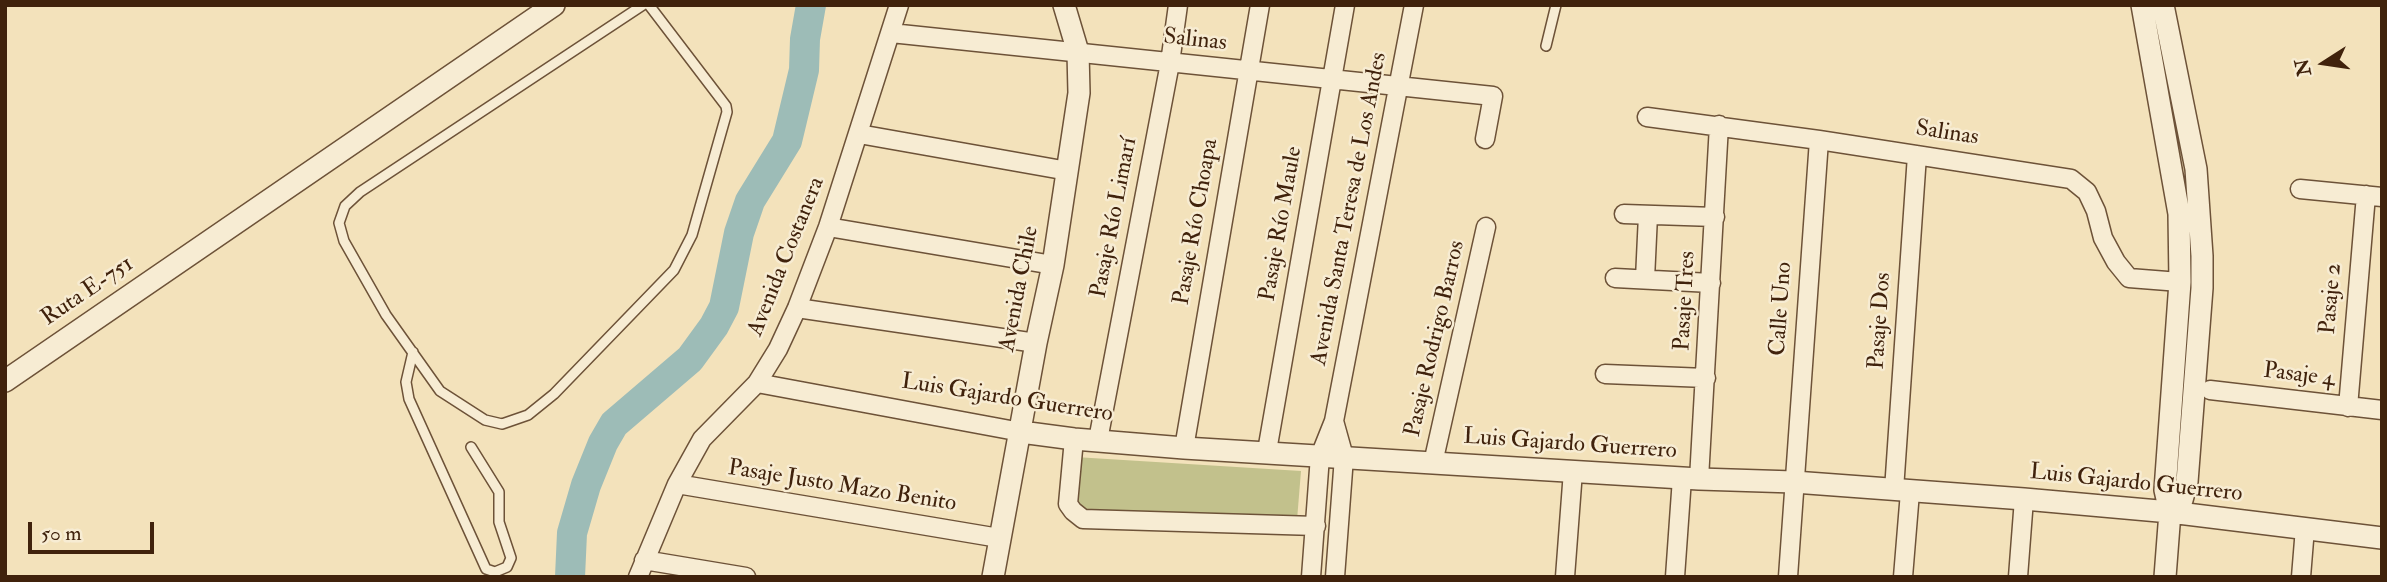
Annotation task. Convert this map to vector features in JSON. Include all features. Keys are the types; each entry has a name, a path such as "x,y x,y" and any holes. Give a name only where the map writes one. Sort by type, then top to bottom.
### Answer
{"street":[{"name":"Ruta E-751","path":"5,380 554,5"},
{"name":"Avenida Costanera","path":"638,577 677,484 702,439 757,383 778,349 797,308 859,134 899,5"},
{"name":"Avenida Chile","path":"993,577 1053,265 1079,93 1078,52 1064,5"},
{"name":"Pasaje Río Limarí","path":"1098,440 1170,63 1178,5"},
{"name":"Pasaje Río Choapa","path":"1184,448 1260,5"},
{"name":"Pasaje Río Maule","path":"1267,451 1345,5"},
{"name":"Avenida Santa Teresa de Los Andes","path":"1311,577 1320,456 1334,421 1414,5"},
{"path":"2141,5 2179,214 2180,282 2165,489 2170,512 2165,577"},
{"path":"2163,5 2196,169 2201,214 2202,277 2187,482 2182,500 2170,512"},
{"name":"Salinas","path":"891,33 1493,96 1485,139"},
{"name":"Salinas","path":"1647,117 1819,139 2071,179 2087,192 2096,211 2103,238 2116,262 2129,278 2180,282"},
{"name":"Pasaje Tres","path":"1675,577 1706,377 1719,125"},
{"path":"859,134 1068,171"},
{"name":"Calle Uno","path":"1788,577 1819,139"},
{"name":"Pasaje Dos","path":"1903,577 1902,491 1917,155"},
{"path":"2300,189 2374,196"},
{"name":"Pasaje 2","path":"2348,407 2374,196"},
{"path":"1625,214 1715,217"},
{"path":"1645,279 1648,215"},
{"path":"828,226 1053,265"},
{"name":"Pasaje Rodrigo Barros","path":"1433,463 1486,227"},
{"path":"1615,278 1711,283"},
{"path":"797,308 1036,343"},
{"path":"1605,374 1706,377"},
{"name":"Luis Gajardo Guerrero","path":"757,383 1021,432 1074,439 1691,479 1794,482 2024,499 2170,512 2382,538"},
{"name":"Pasaje 4","path":"2210,390 2382,410"},
{"name":"Avenida Santa Teresa de Los Andes","path":"1334,421 1344,457 1335,577"},
{"path":"1074,439 1068,504 1083,519 1315,526"},
{"path":"1565,577 1573,471"},
{"name":"Pasaje Justo Mazo Benito","path":"677,484 999,538"},
{"path":"2018,577 2024,499"},
{"path":"2301,577 2305,528"},
{"path":"644,559 746,577"}],"lane":[{"path":"643,5 360,192 345,206 339,223 344,241 386,315 440,391 485,420 502,424 528,415 554,394 674,270 692,235 727,112 726,106 649,5"},
{"path":"1546,46 1556,5"},
{"path":"413,352 406,382 409,399 486,569 495,572 507,567 511,558 499,522 499,492 471,447"}],"shaded area":[{"path":"1075,457 1301,471 1297,520 1080,514 1072,501"}],"waterway":[{"path":"570,577 572,533 586,485 603,443 614,424 690,359 724,307 739,233 750,201 787,141 804,70 805,39 811,5"}]}
